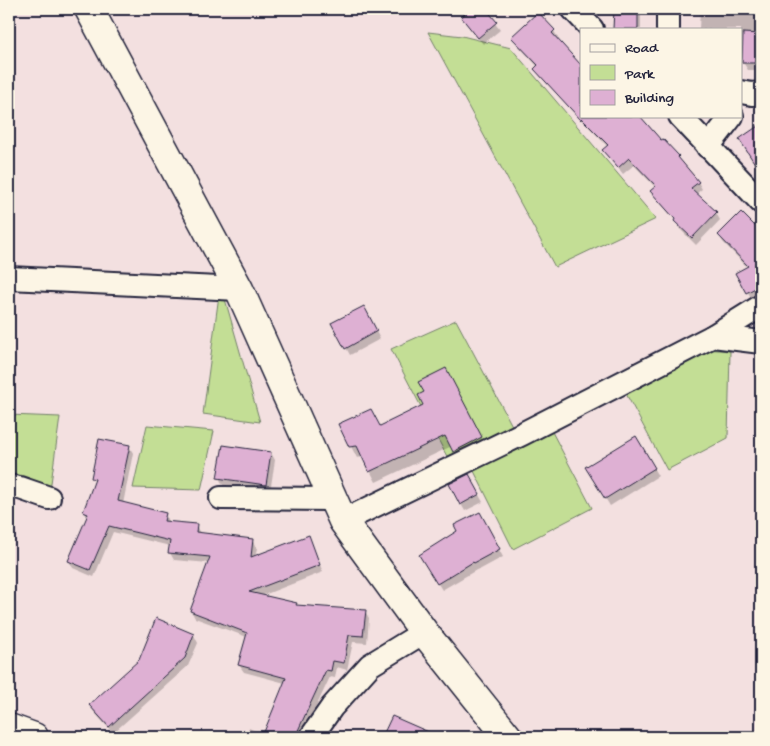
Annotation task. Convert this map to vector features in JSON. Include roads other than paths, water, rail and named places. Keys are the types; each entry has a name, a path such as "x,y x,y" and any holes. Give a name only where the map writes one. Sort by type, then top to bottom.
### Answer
{"street":[{"path":"89,9 239,289 338,510 424,632 508,737"},
{"path":"573,9 591,28"},
{"path":"668,9 668,28"},
{"path":"682,118 761,202"},
{"path":"708,147 730,118"},
{"path":"9,278 239,289"},
{"path":"221,498 338,510 522,434 713,336 761,306"},
{"path":"713,336 761,342"},
{"path":"9,486 49,498"},
{"path":"311,737 332,707 370,665 424,632"},
{"path":"9,728 34,737"}]}
